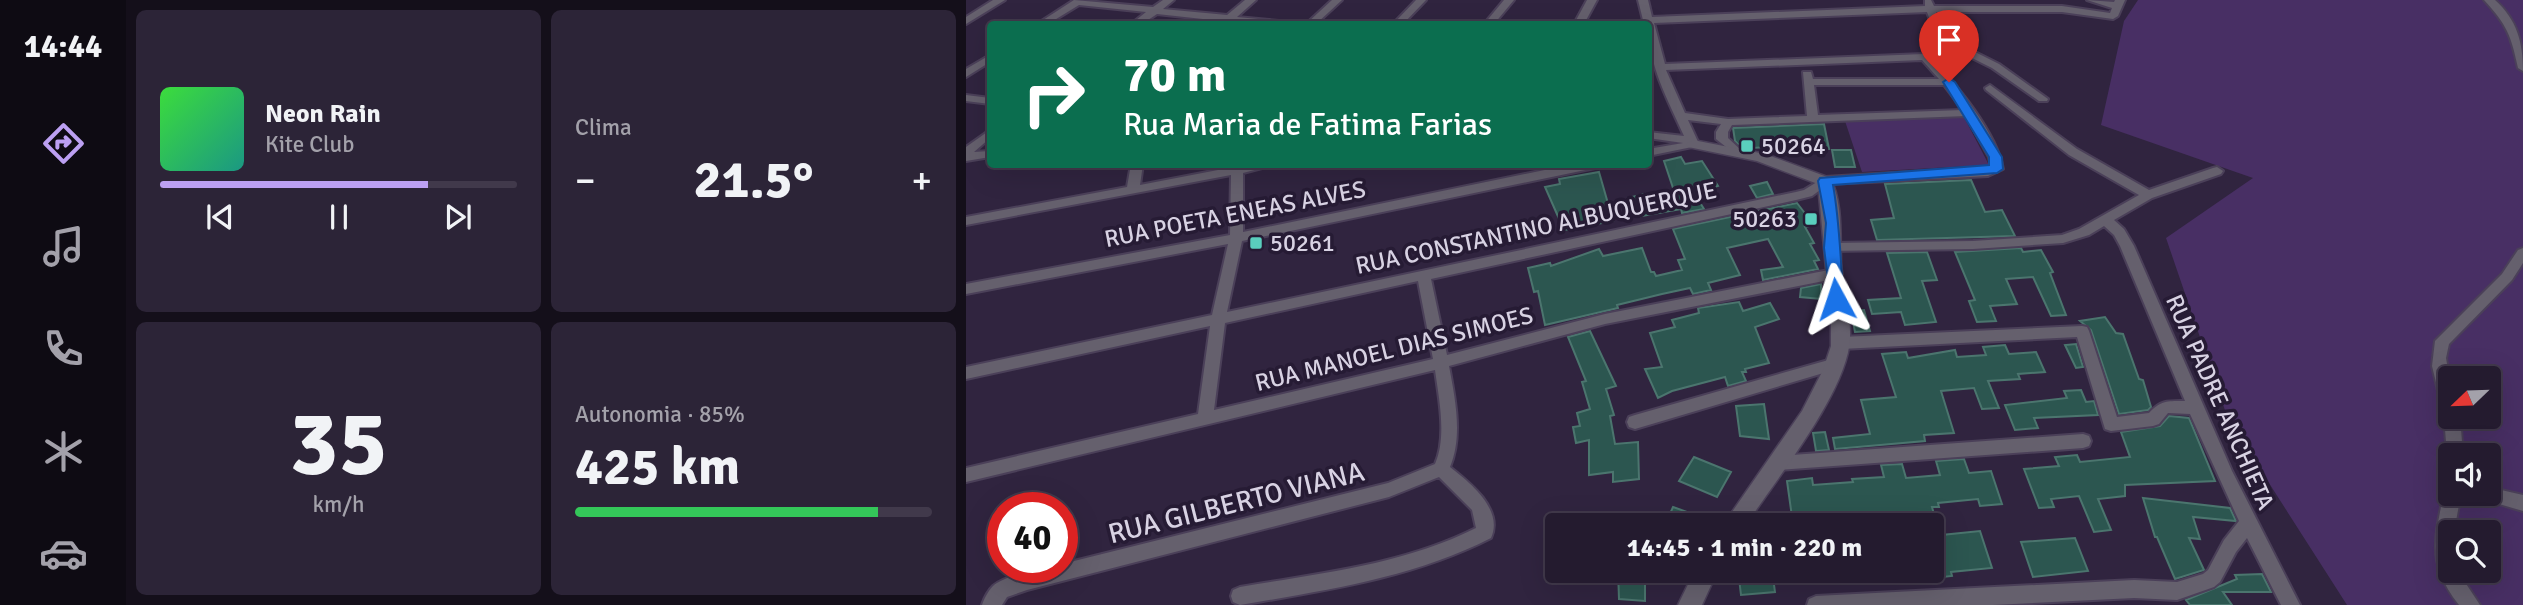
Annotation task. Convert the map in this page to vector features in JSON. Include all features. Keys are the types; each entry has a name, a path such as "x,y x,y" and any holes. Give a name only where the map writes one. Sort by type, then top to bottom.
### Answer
{"street":[{"path":"966,21 1000,0"},
{"path":"1140,21 1169,0"},
{"path":"1047,21 1078,1 1226,21 1251,0"},
{"path":"1314,21 1337,0"},
{"path":"1401,21 1421,0"},
{"path":"1492,21 1509,0"},
{"path":"1580,21 1592,0"},
{"path":"1643,0 1648,20 1875,12 1930,4 2047,3 2116,8"},
{"path":"1870,0 1875,12"},
{"path":"2092,0 2116,8"},
{"path":"2489,0 2506,14 2516,36 2523,68"},
{"path":"1660,67 1925,57 1942,49 1944,40 1930,4"},
{"path":"1944,40 1980,55 2004,69 2043,99"},
{"path":"1652,45 1692,142"},
{"path":"1652,136 1736,151 1787,165 1825,181 1997,169 1995,157 1970,113 1949,82 1925,57"},
{"path":"966,74 987,60"},
{"path":"1805,60 1813,118"},
{"path":"1808,82 1949,82"},
{"path":"1990,88 2073,152 2148,195"},
{"path":"966,98 987,101"},
{"path":"1680,116 1728,122 1970,113"},
{"path":"1728,122 1721,139 1736,151"},
{"path":"966,155 987,136"},
{"path":"1652,152 1692,142"},
{"path":"966,155 987,154"},
{"path":"1133,190 1136,168"},
{"path":"966,220 1252,168"},
{"name":"RUA POETA ENEAS ALVES","path":"966,289 1236,238 1576,168"},
{"path":"1205,420 1218,320 1236,238 1237,171"},
{"path":"1832,248 2048,240 2074,236 2148,195 2217,171"},
{"path":"1742,513 1778,463 1824,388 1841,343 1832,248 1833,223 1825,181"},
{"name":"RUA CONSTANTINO ALBUQUERQUE","path":"966,373 1796,196 1808,193 1825,181"},
{"name":"RUA PADRE ANCHIETA","path":"2105,220 2119,232 2127,246 2247,524 2291,605"},
{"path":"2438,366 2438,352 2442,341 2507,276 2523,253"},
{"name":"RUA MANOEL DIAS SIMOES","path":"966,475 1440,363 1605,319 1834,274"},
{"path":"1240,596 1392,570 1464,544 1485,532 1486,525 1482,514 1467,489 1441,469 1447,463 1446,394 1424,276"},
{"path":"1841,343 2082,331 2111,424 2153,419 2164,407 2196,408"},
{"path":"1635,422 1832,365"},
{"path":"1778,463 2083,441"},
{"name":"RUA GILBERTO VIANA","path":"996,598 1027,581 1389,490 1441,469"},
{"path":"2501,497 2523,503"},
{"path":"2451,506 2443,546 2444,565 2457,589 2471,605"},
{"path":"1816,605 2134,589 2180,598 2214,576 2230,546 2247,524"},
{"path":"1690,605 1701,583"}],"shaded area":[{"path":"2138,0 2523,0 2523,605 2347,605 2228,419 2166,238 2253,178 2101,125 2124,21"},
{"path":"1964,117 1989,165 1862,172 1845,121"}],"building":[{"path":"1824,124 1829,149 1790,155 1786,146 1752,148 1752,143 1738,144 1733,128"},
{"path":"1832,150 1851,150 1855,167 1835,167"},
{"path":"1681,157 1685,164 1702,161 1718,186 1694,193 1704,209 1682,213 1681,209 1637,217 1628,198 1645,194 1648,200 1675,194 1664,161"},
{"path":"1599,172 1613,221 1564,230 1545,187 1560,184 1559,179"},
{"path":"1971,180 1985,212 2002,210 2015,236 1877,240 1871,220 1894,218 1885,184"},
{"path":"1767,182 1773,194 1757,198 1750,186"},
{"path":"1797,203 1814,225 1805,227 1814,243 1810,244 1819,260 1814,261 1818,269 1763,280 1761,270 1783,267 1768,239 1727,248 1740,275 1708,283 1711,290 1693,294 1690,288 1545,325 1538,291 1534,292 1528,268 1550,263 1551,266 1599,249 1603,256 1642,248 1651,272 1656,276 1682,270 1678,260 1685,259 1673,229"},
{"path":"2021,248 2023,252 2041,250 2053,272 2050,273 2066,315 2051,316 2033,277 2006,279 2017,304 1990,306 1996,321 1977,322 1969,301 1975,300 1955,252"},
{"path":"1927,252 1937,280 1922,281 1936,322 1905,325 1901,312 1872,314 1868,300 1901,298 1887,253"},
{"path":"1821,284 1821,299 1800,297 1801,288"},
{"path":"1739,302 1743,311 1770,303 1779,319 1755,327 1769,363 1745,369 1746,372 1742,372 1746,381 1728,386 1725,377 1672,391 1658,398 1645,369 1662,367 1650,333 1675,327 1672,320 1699,313 1698,308"},
{"path":"1864,310 1870,331 1855,332 1851,311"},
{"path":"2105,317 2116,333 2123,334 2139,379 2143,380 2151,407 2148,410 2119,414 2091,330 2080,321"},
{"path":"1590,331 1616,386 1606,389 1614,415 1610,416 1615,444 1638,442 1639,479 1613,482 1613,472 1589,475 1589,440 1576,443 1573,427 1580,426 1577,413 1590,409 1582,382 1586,381 1568,337"},
{"path":"2076,344 2083,367 2076,368 2065,345"},
{"path":"2005,345 2009,354 2036,352 2045,372 2018,374 2020,379 1988,381 1999,408 1982,409 1974,388 1941,391 1954,433 1924,435 1925,441 1835,449 1833,438 1870,434 1861,400 1896,397 1882,354 1906,352 1908,358 1955,350 1957,357 1986,355 1983,347"},
{"path":"2081,390 2086,402 2094,401 2098,415 2034,418 2038,428 2015,430 2005,405 2067,398 2064,391"},
{"path":"1764,404 1769,439 1740,436 1736,406"},
{"path":"2169,416 2189,418 2215,481 2125,485 2125,496 2098,499 2111,530 2094,532 2079,496 2051,499 2054,507 2039,508 2024,469 2059,466 2055,457 2077,455 2080,462 2130,457 2121,432 2160,426"},
{"path":"1825,432 1829,450 1816,451 1813,433"},
{"path":"1694,457 1731,472 1717,497 1679,481"},
{"path":"1964,459 1969,473 1991,471 2002,504 1980,506 1978,499 1938,503 1939,507 1932,507 1934,513 1791,513 1787,481 1812,478 1813,485 1853,482 1852,479 1884,477 1881,465 1902,464 1906,478 1940,475 1936,461"},
{"path":"2143,498 2230,508 2236,521 2193,517 2200,539 2189,538 2204,570 2175,579 2155,537"},
{"path":"1673,507 1690,513 1670,513"},
{"path":"1980,531 1992,568 1951,572 1952,576 1944,577 1944,535"},
{"path":"2075,538 2088,571 2033,577 2021,542"},
{"path":"2262,574 2271,592 2223,592 2232,605 2190,605 2186,600 2237,579 2235,575"},
{"path":"1618,583 1645,583 1645,601 1619,599"},
{"path":"1740,583 1774,583 1775,592 1741,595"}],"place":[{"name":"50264","path":"1747,146"},
{"name":"50263","path":"1811,219"},
{"name":"50261","path":"1256,243"}],"route":[{"path":"1836,299 1833,223 1825,181 1856,177 1988,172 1997,169 1995,157 1962,99 1949,82"}]}
